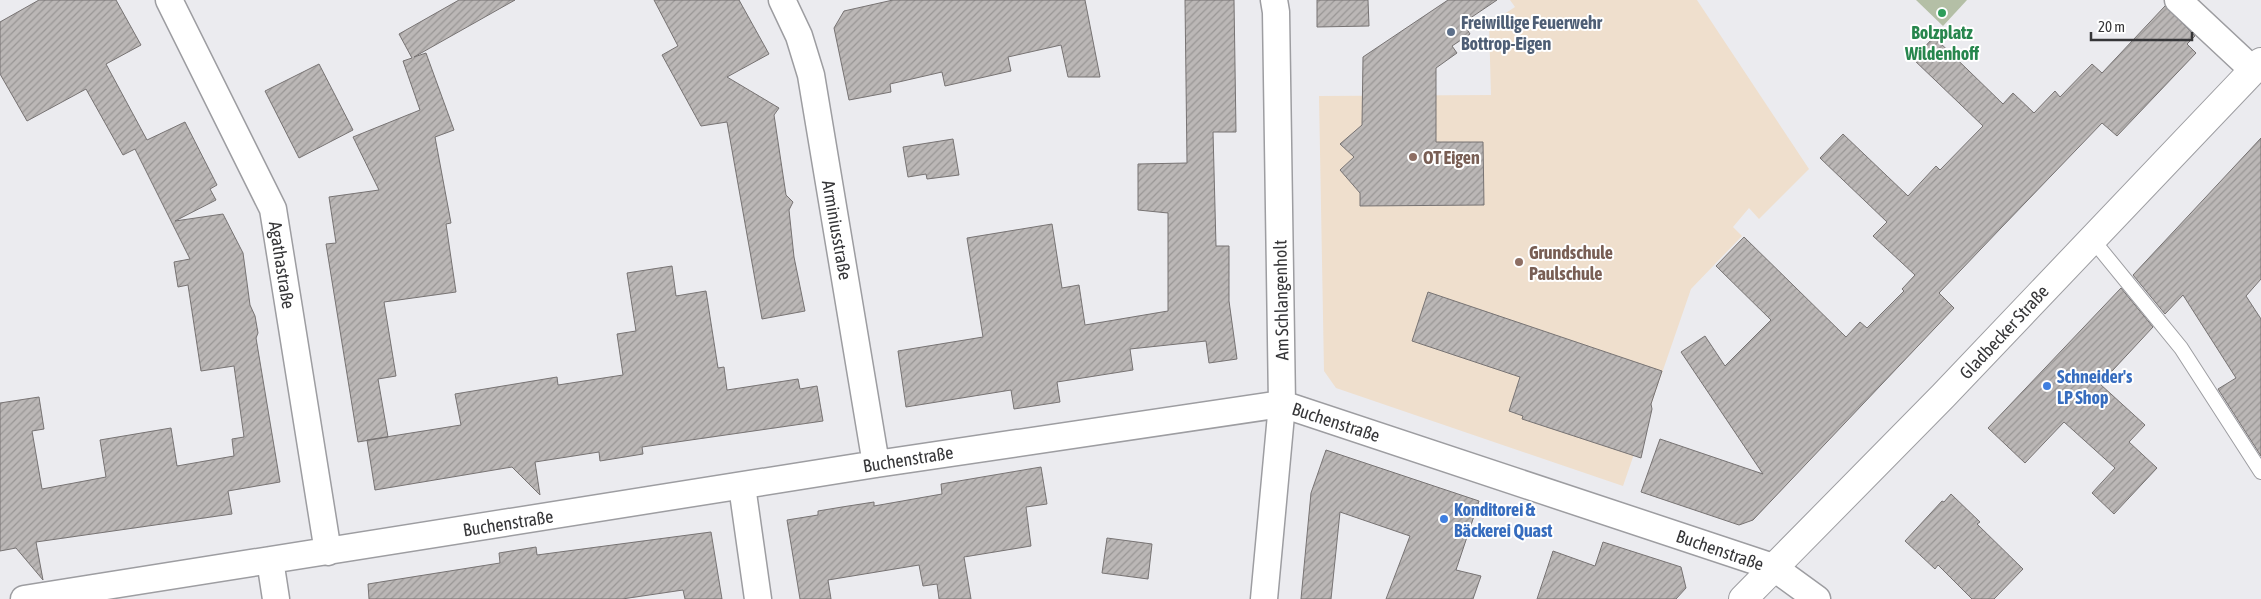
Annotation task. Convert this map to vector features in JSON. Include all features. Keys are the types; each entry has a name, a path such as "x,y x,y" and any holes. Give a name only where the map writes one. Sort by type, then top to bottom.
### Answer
{"main road":[{"name":"Gladbecker Straße","path":"1743,599 1944,396 2257,66"}],"street":[{"name":"Agathastraße","path":"169,0 273,210 328,552"},
{"name":"Am Schlangenholt","path":"1264,599 1282,404 1276,12 1274,0"},
{"path":"2178,0 2257,66"},
{"name":"Arminiusstraße","path":"790,2 811,75 876,464"},
{"name":"Buchenstraße","path":"24,599 876,464 1282,404 1773,567 1817,599"},
{"path":"742,486 758,599"},
{"path":"270,560 276,599"}],"lane":[{"path":"2092,239 2181,348 2261,472"}],"shaded area":[{"name":"Grundschule Paulschule","path":"1510,0 1697,0 1809,169 1759,219 1749,208 1733,227 1742,236 1691,289 1623,486 1336,388 1324,371 1319,96 1491,95 1489,24 1515,7"}],"green space":[{"name":"Bolzplatz Wildenhoff","path":"1916,0 1967,0 1943,26"}],"building":[{"path":"39,0 116,0 141,45 106,64 147,140 185,122 217,185 210,189 216,200 175,221 223,214 243,253 250,305 255,316 258,333 256,338 280,482 228,491 232,514 36,542 43,580 16,548 0,551 0,403 39,397 44,429 32,431 42,489 106,477 100,440 171,428 177,466 234,456 232,439 244,437 234,366 201,371 188,285 178,287 174,262 190,259 135,149 123,155 86,89 27,121 0,74 0,22"},
{"path":"459,0 515,0 414,57 426,53 454,130 435,137 451,223 446,224 456,292 384,302 396,376 378,379 388,437 358,442 326,244 336,243 329,197 379,190 353,137 420,110 403,61 412,58 399,34"},
{"path":"654,0 739,0 769,54 727,77 779,108 774,115 786,195 793,202 789,210 794,257 805,311 762,319 727,122 701,126 662,55 678,46"},
{"path":"893,0 1085,0 1100,77 1068,77 1061,45 1008,57 1011,71 945,86 942,72 890,84 891,92 849,100 834,28 844,11"},
{"path":"1185,0 1234,0 1236,132 1213,132 1216,246 1229,246 1229,301 1237,359 1209,363 1206,341 1130,349 1133,370 1057,382 1060,402 1014,409 1011,390 906,407 898,351 983,337 967,238 1052,224 1062,288 1079,285 1085,325 1168,311 1168,213 1138,210 1138,164 1187,163"},
{"path":"1317,0 1368,0 1369,26 1317,27"},
{"name":"OT Eigen","path":"1448,0 1497,0 1463,23 1470,34 1452,46 1457,53 1436,68 1436,142 1483,142 1484,205 1360,206 1360,193 1340,170 1354,157 1340,144 1362,125 1363,57"},
{"path":"2165,6 2195,36 2187,44 2196,53 2117,136 2102,123 1939,293 1954,308 1753,520 1739,525 1641,492 1660,439 1763,474 1681,352 1705,336 1725,366 1771,320 1716,266 1744,237 1846,337 1860,322 1867,328 1904,291 1902,289 1915,275 1873,236 1887,222 1820,158 1843,134 1908,196 1936,166 1940,170 1983,126 1913,59 1934,37 2003,104 2013,93 2034,113 2055,91 2060,97 2092,64 2102,73"},
{"path":"319,64 353,130 299,158 265,91"},
{"path":"2261,138 2261,279 2246,296 2261,319 2261,456 2218,389 2236,378 2183,295 2165,314 2133,275"},
{"path":"953,139 959,175 927,179 926,174 908,177 903,147"},
{"path":"672,266 676,296 706,291 718,368 724,367 727,390 798,379 800,389 817,386 823,421 642,447 643,454 600,461 599,452 535,462 540,495 512,467 375,490 367,440 461,425 455,394 557,377 558,385 623,375 617,334 636,331 627,273"},
{"path":"2121,288 2153,327 2100,384 2145,425 2129,442 2157,468 2114,514 2092,493 2115,468 2064,422 2025,463 1988,428"},
{"path":"1428,292 1662,371 1651,404 1652,409 1641,458 1522,419 1523,416 1509,411 1520,377 1412,341"},
{"path":"1326,450 1479,501 1456,570 1481,576 1473,599 1386,599 1410,536 1340,512 1331,599 1301,599 1311,493"},
{"path":"1041,467 1047,504 1026,507 1031,546 964,557 971,599 939,599 937,584 923,586 919,565 828,580 831,599 800,599 787,520 818,515 818,511 874,502 874,506 942,494 941,484"},
{"path":"1951,494 1980,522 1977,524 2023,569 1994,599 1972,599 1938,565 1935,569 1905,541 1942,501 1944,502"},
{"path":"711,532 722,599 685,599 683,590 622,599 369,599 368,584 500,563 499,553 536,547 537,555"},
{"path":"1107,538 1152,544 1148,579 1102,573"},
{"path":"1603,542 1681,567 1686,588 1676,599 1537,599 1553,551 1595,566"}],"place":[{"name":"Bolzplatz Wildenhoff","path":"1942,13"},
{"name":"Freiwillige Feuerwehr Bottrop-Eigen","path":"1451,32"},
{"name":"OT Eigen","path":"1413,157"},
{"name":"Grundschule Paulschule","path":"1519,262"},
{"name":"Schneider's LP Shop","path":"2047,386"},
{"name":"Konditorei & Bäckerei Quast","path":"1444,519"}]}
